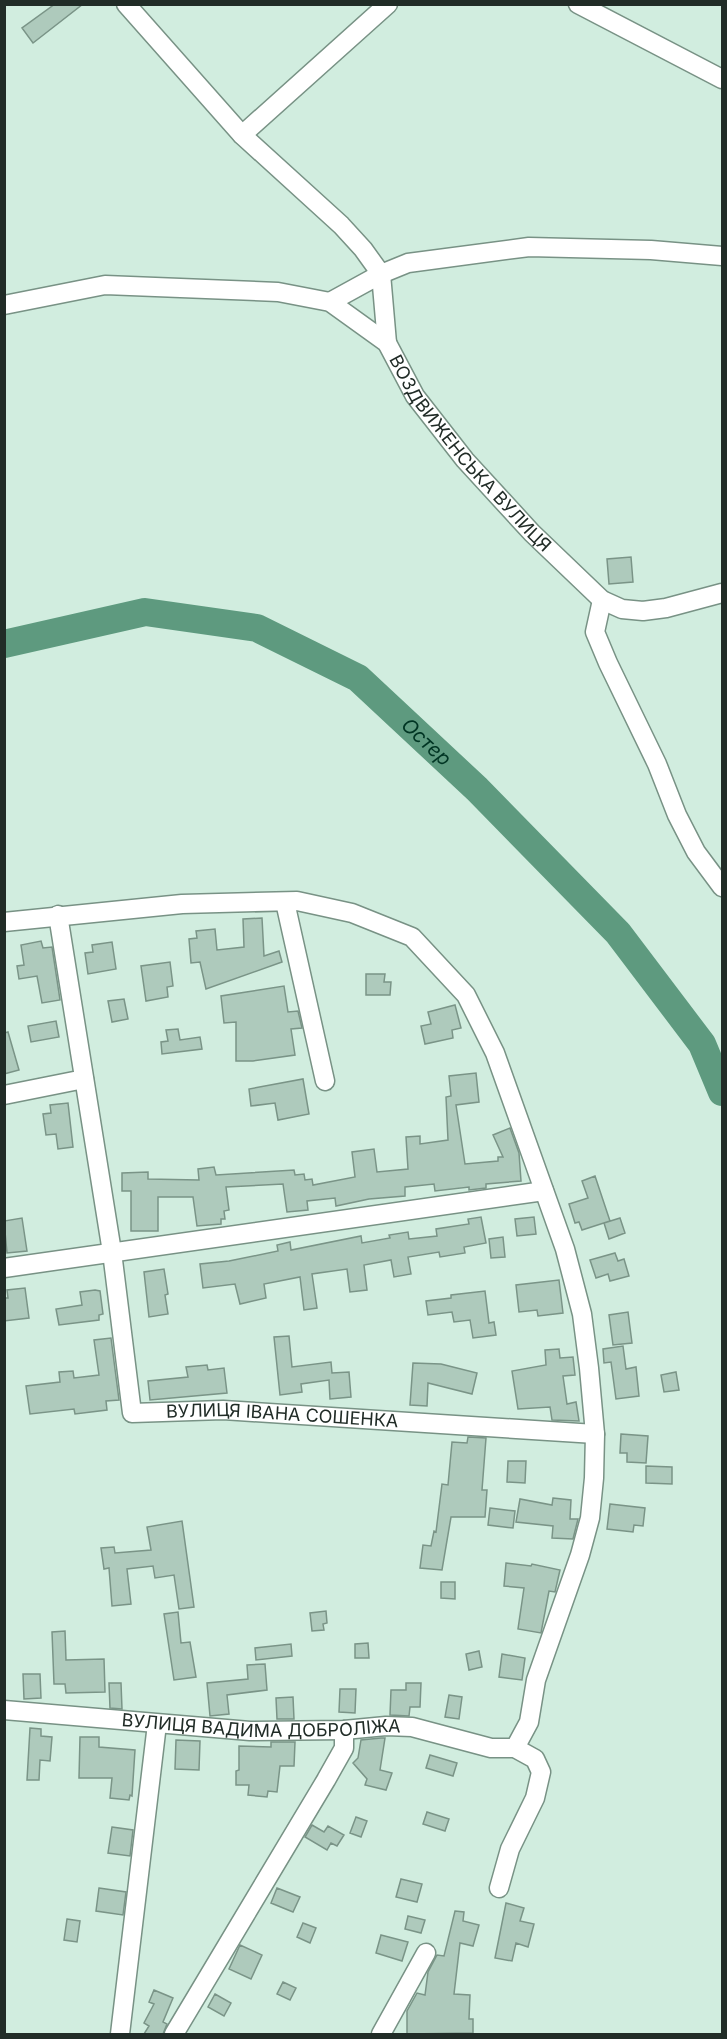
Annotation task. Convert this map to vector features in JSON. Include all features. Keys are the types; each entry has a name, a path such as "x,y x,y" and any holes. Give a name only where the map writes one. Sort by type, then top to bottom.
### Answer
{"street":[{"path":"126,4 242,135 341,225 363,249 381,274 387,343"},
{"path":"242,135 388,4"},
{"path":"578,4 723,79"},
{"path":"330,302 381,274 408,263 529,247 651,250 723,256"},
{"name":"ВОЗДВИЖЕНСЬКА ВУЛИЦЯ","path":"4,305 105,285 278,292 330,302 387,343 416,396 465,460 532,533 602,600 622,609 643,611 666,608 723,593"},
{"path":"602,600 595,632 608,663 657,764 681,825 696,852 723,887"},
{"path":"4,922 182,904 297,901 352,913 412,937 466,995 495,1053 565,1249 582,1314 595,1434 590,1518 536,1680 529,1722 515,1748 535,1759 541,1772 535,1798 510,1849 499,1888"},
{"path":"285,902 325,1081"},
{"name":"ВУЛИЦЯ ІВАНА СОШЕНКА","path":"58,915 112,1252 132,1413 223,1410 595,1434"},
{"path":"4,1095 84,1079"},
{"path":"4,1268 544,1191"},
{"name":"ВУЛИЦЯ ВАДИМА ДОБРОЛІЖА","path":"4,1710 250,1731 412,1727 491,1748 515,1748"},
{"path":"120,2034 157,1724"},
{"path":"174,2034 344,1748 344,1730"},
{"path":"381,2034 426,1953"}],"building":[{"path":"55,4 83,4 33,43 22,28"},
{"path":"631,557 633,582 609,584 607,559"},
{"path":"262,918 264,956 279,951 282,962 206,989 200,962 191,963 189,939 197,938 196,931 215,929 217,950 244,947 243,919"},
{"path":"41,941 43,948 52,947 60,1000 42,1003 37,976 19,979 17,966 24,965 21,945"},
{"path":"112,942 116,969 88,974 85,953 93,952 92,945"},
{"path":"170,962 173,986 167,987 168,997 146,1001 141,966"},
{"path":"366,974 385,974 384,982 391,982 390,995 366,995"},
{"path":"284,986 288,1012 298,1011 302,1028 291,1029 295,1055 236,1061 236,1022 224,1023 221,996"},
{"path":"124,999 128,1019 112,1022 108,1001"},
{"path":"455,1005 461,1028 452,1030 453,1038 425,1044 421,1026 431,1024 428,1012"},
{"path":"56,1021 59,1037 31,1042 28,1026"},
{"path":"178,1029 180,1040 200,1037 202,1049 162,1054 161,1042 168,1041 166,1030"},
{"path":"8,1032 19,1070 4,1074 4,1033"},
{"path":"476,1073 479,1102 456,1105 465,1164 498,1161 498,1157 503,1157 493,1135 510,1128 519,1153 521,1181 486,1184 486,1188 469,1190 469,1187 435,1191 434,1184 405,1187 405,1196 369,1199 336,1206 335,1198 307,1201 308,1210 287,1212 283,1184 226,1187 229,1210 224,1211 225,1219 221,1219 221,1224 197,1226 193,1197 158,1197 158,1231 131,1231 131,1191 122,1191 122,1173 148,1172 148,1179 199,1180 198,1169 214,1167 216,1175 294,1170 295,1175 304,1174 305,1180 312,1179 313,1185 355,1177 352,1152 374,1149 377,1172 408,1169 406,1137 420,1136 420,1144 448,1140 446,1097 451,1096 449,1076"},
{"path":"303,1079 309,1114 278,1120 275,1103 251,1106 249,1089"},
{"path":"68,1103 73,1147 58,1149 56,1134 46,1135 43,1114 51,1113 50,1105"},
{"path":"595,1176 610,1221 582,1230 579,1222 575,1223 569,1204 588,1198 582,1181"},
{"path":"481,1217 486,1243 464,1247 465,1253 440,1257 439,1252 408,1257 411,1274 394,1277 391,1260 364,1265 367,1290 350,1292 347,1269 312,1274 317,1308 304,1310 300,1277 264,1284 266,1298 240,1304 235,1284 203,1288 200,1264 229,1261 278,1251 277,1245 290,1242 291,1250 361,1236 362,1243 408,1232 409,1239 437,1236 436,1229 469,1224 468,1219"},
{"path":"534,1217 536,1234 517,1236 515,1219"},
{"path":"22,1218 27,1251 7,1253 4,1221"},
{"path":"620,1218 625,1233 609,1239 604,1223"},
{"path":"503,1237 505,1257 491,1258 489,1239"},
{"path":"615,1253 618,1261 624,1259 629,1276 610,1281 608,1274 596,1278 590,1260"},
{"path":"164,1269 168,1314 149,1317 144,1272"},
{"path":"559,1280 563,1313 538,1316 537,1310 519,1312 516,1285"},
{"path":"25,1288 29,1318 4,1321 4,1298 8,1298 7,1290"},
{"path":"100,1291 103,1314 99,1315 99,1320 59,1325 56,1309 82,1305 80,1292"},
{"path":"485,1291 489,1323 494,1322 496,1335 473,1338 470,1320 454,1322 452,1312 428,1315 426,1301"},
{"path":"628,1312 632,1343 613,1345 609,1315"},
{"path":"289,1336 292,1367 331,1362 332,1373 349,1372 351,1397 330,1399 329,1380 301,1384 302,1392 280,1395 274,1337"},
{"path":"111,1338 119,1400 106,1401 107,1410 75,1414 74,1409 30,1414 26,1386 60,1382 59,1372 73,1371 74,1378 99,1375 94,1340"},
{"path":"623,1346 626,1369 636,1367 639,1396 616,1399 611,1362 604,1363 603,1349"},
{"path":"559,1349 560,1358 573,1357 575,1375 563,1376 567,1404 576,1402 579,1421 552,1420 550,1407 518,1409 512,1371 546,1365 545,1350"},
{"path":"413,1363 441,1364 477,1373 472,1394 428,1383 427,1406 410,1405"},
{"path":"207,1365 208,1370 224,1368 227,1393 150,1400 148,1381 188,1377 186,1367"},
{"path":"676,1372 679,1390 664,1392 661,1375"},
{"path":"621,1434 648,1436 646,1463 627,1462 627,1453 620,1453"},
{"path":"468,1437 486,1438 482,1490 487,1490 485,1517 451,1517 442,1570 420,1568 423,1545 431,1546 434,1531 436,1532 442,1484 448,1485 452,1442 467,1443"},
{"path":"508,1461 526,1461 525,1483 507,1482"},
{"path":"646,1466 672,1467 672,1484 646,1483"},
{"path":"553,1498 571,1500 570,1519 578,1519 573,1539 552,1538 553,1526 516,1522 520,1499 552,1505"},
{"path":"610,1504 645,1508 643,1526 634,1525 633,1532 607,1529"},
{"path":"490,1508 515,1511 513,1528 488,1525"},
{"path":"182,1521 194,1607 179,1609 174,1575 155,1578 153,1566 127,1569 131,1604 112,1606 109,1568 104,1569 101,1548 114,1547 115,1553 151,1550 147,1527"},
{"path":"506,1563 531,1566 532,1564 560,1570 555,1592 549,1591 541,1633 518,1629 524,1588 504,1586"},
{"path":"441,1582 455,1582 455,1599 441,1598"},
{"path":"326,1611 327,1623 323,1624 324,1630 312,1631 310,1613"},
{"path":"178,1612 181,1643 190,1642 196,1677 174,1680 164,1614"},
{"path":"65,1631 66,1660 104,1659 105,1692 66,1693 65,1684 54,1684 52,1632"},
{"path":"368,1643 369,1658 355,1658 355,1644"},
{"path":"291,1644 292,1656 256,1660 255,1648"},
{"path":"479,1651 482,1667 469,1670 466,1654"},
{"path":"502,1654 525,1658 522,1680 499,1677"},
{"path":"265,1664 267,1690 227,1695 229,1714 210,1716 207,1683 248,1679 247,1665"},
{"path":"23,1674 40,1674 41,1698 24,1699"},
{"path":"109,1683 121,1683 122,1709 110,1708"},
{"path":"406,1683 421,1683 420,1707 410,1707 409,1716 390,1715 391,1690 406,1690"},
{"path":"340,1689 356,1689 355,1713 339,1712"},
{"path":"449,1695 462,1697 459,1719 445,1717"},
{"path":"293,1697 294,1719 277,1719 276,1698"},
{"path":"30,1728 41,1729 41,1736 52,1737 50,1761 40,1760 39,1780 27,1780"},
{"path":"80,1737 99,1737 99,1747 135,1750 132,1796 130,1795 129,1800 110,1798 112,1778 79,1778"},
{"path":"385,1738 380,1770 392,1773 386,1790 365,1785 367,1779 353,1763 358,1758 361,1740"},
{"path":"176,1740 200,1741 199,1770 175,1769"},
{"path":"271,1742 295,1742 294,1766 280,1766 277,1792 268,1791 267,1797 248,1795 249,1785 236,1785 236,1771 239,1770 239,1746 271,1747"},
{"path":"430,1755 457,1763 453,1776 426,1768"},
{"path":"427,1812 449,1819 445,1831 423,1824"},
{"path":"356,1817 367,1821 361,1837 350,1833"},
{"path":"312,1825 324,1832 328,1826 344,1835 337,1846 331,1843 327,1850 305,1837"},
{"path":"112,1827 133,1830 130,1856 108,1853"},
{"path":"401,1879 422,1884 417,1902 396,1897"},
{"path":"99,1888 126,1892 123,1915 96,1911"},
{"path":"277,1888 300,1897 293,1912 271,1903"},
{"path":"506,1903 524,1908 520,1921 534,1924 528,1947 516,1943 512,1961 495,1958"},
{"path":"455,1911 464,1912 463,1921 479,1925 473,1946 460,1943 454,1994 470,1995 469,2019 473,2019 473,2033 407,2034 407,2011 417,1993 425,1995 428,1972 437,1955 444,1956"},
{"path":"408,1916 425,1920 421,1933 405,1929"},
{"path":"67,1919 80,1921 77,1942 64,1940"},
{"path":"303,1923 316,1928 310,1943 297,1937"},
{"path":"381,1935 408,1942 402,1961 376,1953"},
{"path":"240,1945 262,1955 251,1979 229,1969"},
{"path":"283,1982 296,1988 290,2000 277,1994"},
{"path":"154,1990 173,1998 163,2022 167,2024 163,2034 144,2034 149,2026 144,2023 154,2004 149,2002"},
{"path":"215,1994 231,2003 224,2016 208,2007"}],"waterway":[{"name":"Остер","path":"4,644 145,612 257,628 358,678 477,789 618,933 702,1044 722,1092"}]}
